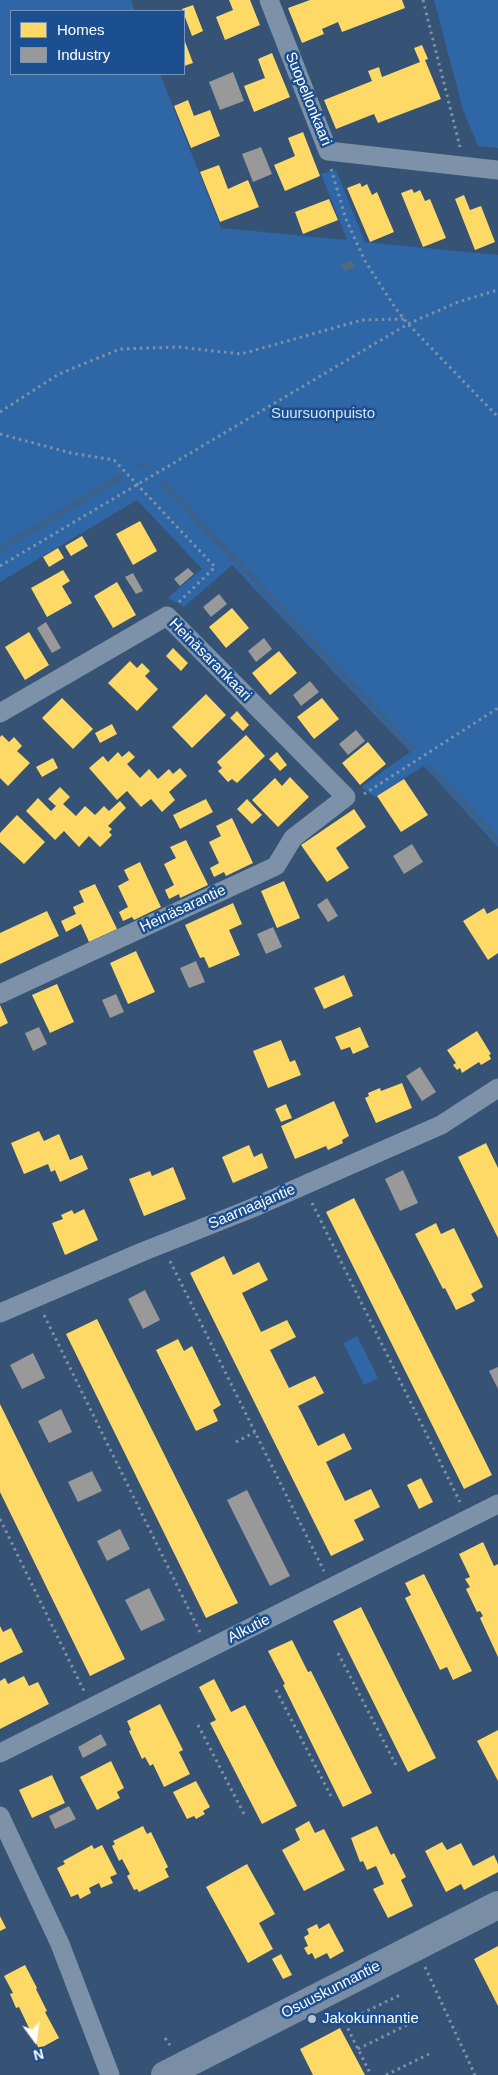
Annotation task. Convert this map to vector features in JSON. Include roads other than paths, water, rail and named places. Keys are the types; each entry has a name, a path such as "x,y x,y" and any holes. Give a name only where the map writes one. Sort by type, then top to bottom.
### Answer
{"street":[{"name":"Suopellonkaari","path":"269,0 328,152 498,170"},
{"name":"Heinäsarankaari","path":"0,713 167,616 355,796"},
{"name":"Heinäsarantie","path":"0,994 276,866 293,838 355,796"},
{"name":"Saarnaajantie","path":"0,1313 142,1252 250,1209 440,1125 498,1088"},
{"name":"Alkutie","path":"0,1753 498,1504"},
{"path":"0,1816 60,1944 110,2075"},
{"name":"Osuuskunnantie","path":"165,2075 498,1905"}],"waterway":[{"path":"0,549 120,477"},
{"path":"164,484 412,748"},
{"path":"431,768 498,840"}],"place":[{"name":"Jakokunnantie","path":"312,2019"}],"park label":[{"name":"Suursuonpuisto","path":"323,414"}]}
